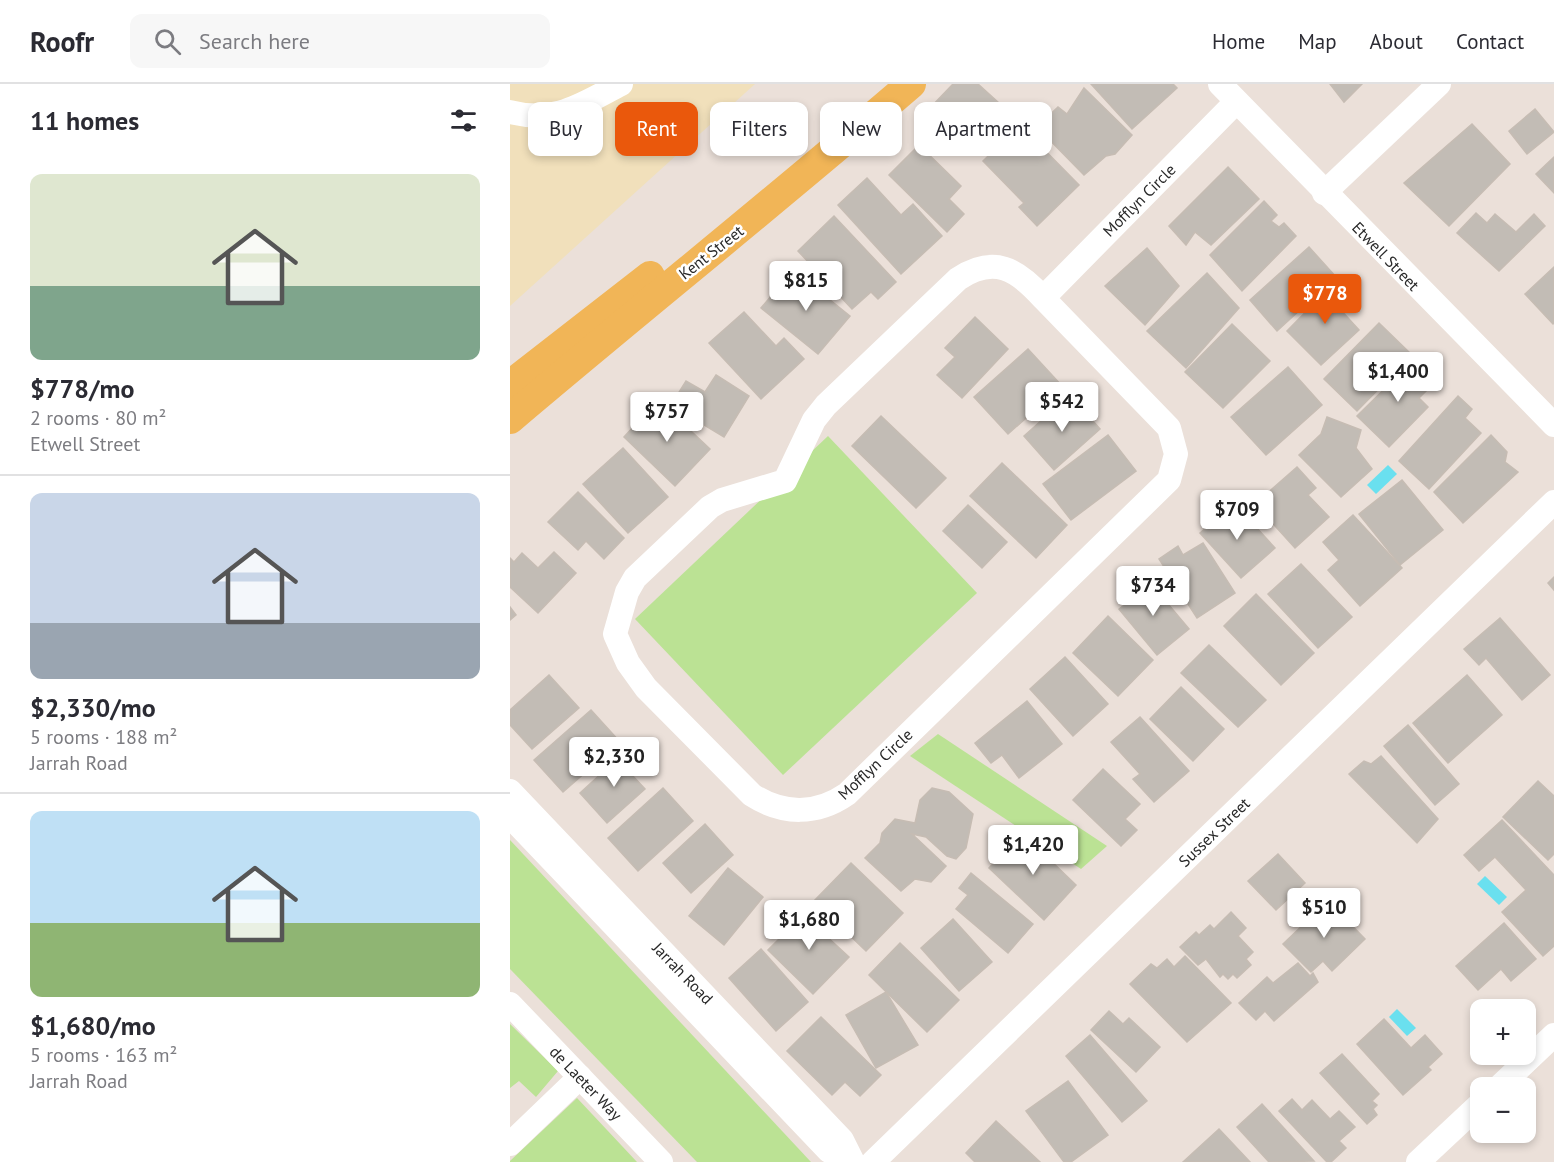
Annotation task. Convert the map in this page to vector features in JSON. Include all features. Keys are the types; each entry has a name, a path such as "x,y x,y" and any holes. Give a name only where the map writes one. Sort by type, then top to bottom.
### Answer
{"main road":[{"name":"Kent Street","path":"510,385 760,191 887,84"},
{"name":"Kent Street","path":"510,419 646,303 786,192 911,84"}],"street":[{"path":"510,112 522,115 564,114 621,84"},
{"name":"Etwell Street","path":"1220,84 1324,193 1554,425"},
{"path":"1324,193 1439,84"},
{"name":"Mofflyn Circle","path":"1043,298 1236,102"},
{"name":"Mofflyn Circle","path":"1001,267 1026,280 1043,298 1169,428 1176,454 1169,480 847,794 835,802 800,812 766,804 752,795 646,688 628,663 615,634 627,592 635,578 710,507 722,500 785,481 814,420 826,405 958,279 971,270 1001,267"},
{"name":"Sussex Street","path":"859,1161 1554,502"},
{"name":"Jarrah Road","path":"510,791 842,1140 859,1161"},
{"name":"Jarrah Road","path":"510,816 829,1151 859,1161"},
{"name":"de Laeter Way","path":"510,1004 661,1162"},
{"path":"1510,1077 1554,1035"},
{"path":"510,1144 580,1077"},
{"path":"1418,1162 1470,1113"}],"green space":[{"path":"828,436 977,593 783,775 635,619"},
{"path":"938,734 1107,846 1081,869 910,756"},
{"path":"510,840 811,1162 697,1162 510,969"},
{"path":"510,1024 558,1071 536,1097 519,1081 510,1088"},
{"path":"577,1098 637,1162 510,1162 510,1161"}],"sand":[{"path":"510,84 755,84 735,102 710,102 710,125 698,136 698,102 615,102 615,156 676,156 510,306"}],"water":[{"path":"1388,465 1397,474 1376,494 1367,485"},
{"path":"1485,876 1507,897 1499,905 1477,884"},
{"path":"1397,1009 1416,1028 1407,1036 1389,1017"}],"building":[{"path":"953,84 978,84 998,102 936,102"},
{"path":"1091,84 1173,84 1177,88 1132,129"},
{"path":"1330,84 1362,84 1344,102"},
{"path":"1084,88 1132,135 1115,154 1106,156 1084,175 1052,142 1052,113 1058,107 1067,114"},
{"path":"1535,109 1554,132 1527,154 1509,131"},
{"path":"1472,124 1510,164 1449,226 1404,183"},
{"path":"914,150 914,156 930,156 961,186 949,199 964,214 947,232 889,175"},
{"path":"988,156 1050,156 1079,185 1037,226 1019,207 1024,203 983,161"},
{"path":"1554,157 1554,193 1536,174"},
{"path":"1228,167 1259,199 1211,245 1195,232 1186,245 1169,226"},
{"path":"867,178 901,215 913,204 942,236 901,274 838,205"},
{"path":"1264,201 1277,215 1271,221 1279,227 1284,223 1296,236 1242,291 1210,255"},
{"path":"1476,213 1487,223 1495,214 1516,232 1534,214 1545,226 1499,271 1457,233"},
{"path":"834,216 896,282 878,299 871,292 852,309 798,251"},
{"path":"1309,247 1336,277 1277,331 1250,300"},
{"path":"1147,248 1179,286 1145,325 1105,286"},
{"path":"1554,267 1554,323 1553,324 1525,294"},
{"path":"793,270 850,316 818,354 761,308"},
{"path":"1207,273 1239,308 1186,368 1147,331"},
{"path":"1338,279 1350,290 1338,307 1359,330 1321,365 1287,331"},
{"path":"744,312 776,346 784,338 804,359 761,399 709,343"},
{"path":"975,317 1008,349 962,398 937,375 955,357 945,348"},
{"path":"1379,323 1412,355 1357,411 1324,379"},
{"path":"1232,324 1270,361 1223,408 1185,372"},
{"path":"1028,349 1062,386 1008,434 974,397"},
{"path":"1419,355 1434,369 1420,383 1427,390 1419,398 1428,407 1389,447 1357,416"},
{"path":"1288,367 1322,405 1266,455 1231,417"},
{"path":"716,375 749,396 724,437 671,405 686,381 705,392"},
{"path":"1070,395 1100,429 1054,470 1024,436"},
{"path":"1458,396 1472,409 1465,418 1481,433 1429,489 1399,461"},
{"path":"658,400 710,449 675,486 624,437"},
{"path":"881,416 946,478 916,508 852,446"},
{"path":"1327,417 1361,430 1356,448 1372,469 1341,497 1299,455 1321,434"},
{"path":"1108,435 1136,471 1071,520 1043,484"},
{"path":"1491,435 1507,452 1505,462 1518,472 1463,523 1434,492"},
{"path":"623,448 668,497 628,533 583,484"},
{"path":"1002,463 1067,525 1036,558 970,496"},
{"path":"1297,467 1316,488 1308,495 1329,517 1295,548 1255,504"},
{"path":"1402,480 1443,530 1400,565 1359,514"},
{"path":"578,492 624,538 604,559 586,541 578,550 548,522"},
{"path":"1234,503 1275,548 1241,578 1200,533"},
{"path":"968,505 1007,542 982,568 943,531"},
{"path":"1353,515 1402,568 1360,606 1328,570 1339,560 1323,542"},
{"path":"1203,543 1235,593 1197,618 1159,559 1178,546 1183,555"},
{"path":"554,552 576,573 538,613 510,587 510,558 514,562 522,553 538,568"},
{"path":"1301,564 1352,617 1318,648 1268,594"},
{"path":"1554,577 1554,590 1548,583"},
{"path":"1147,579 1189,629 1157,655 1119,609 1128,602 1124,598"},
{"path":"1256,594 1314,653 1281,685 1224,626"},
{"path":"510,607 516,615 510,620"},
{"path":"1108,616 1153,660 1118,696 1073,653"},
{"path":"1500,618 1550,675 1522,700 1486,658 1479,665 1464,649"},
{"path":"1209,645 1266,700 1238,727 1181,673"},
{"path":"1065,657 1108,704 1073,736 1030,689"},
{"path":"549,675 579,708 532,749 510,725 510,710"},
{"path":"1467,675 1502,715 1448,763 1413,723"},
{"path":"1181,687 1224,729 1193,761 1150,719"},
{"path":"1027,701 1062,744 1019,778 1002,755 991,763 975,743"},
{"path":"591,710 620,742 563,792 534,760"},
{"path":"1140,717 1189,771 1154,802 1133,779 1140,774 1111,742"},
{"path":"1408,725 1459,784 1435,805 1384,746"},
{"path":"627,750 641,765 631,774 645,789 607,823 580,793"},
{"path":"1381,756 1438,819 1417,843 1349,774 1364,761 1371,764"},
{"path":"1103,769 1140,804 1125,819 1137,830 1121,846 1073,800"},
{"path":"1538,781 1554,796 1554,854 1548,860 1503,817"},
{"path":"663,788 693,821 638,871 608,838"},
{"path":"932,788 949,792 973,814 966,848 956,859 947,856 926,837 912,834 946,866 931,882 915,879 901,891 865,858 880,843 882,833 895,819 915,823 920,800"},
{"path":"1502,820 1554,875 1554,946 1543,956 1502,912 1526,890 1495,857 1479,871 1464,855"},
{"path":"705,824 733,855 691,893 663,863"},
{"path":"1022,833 1076,885 1044,920 989,868"},
{"path":"1278,854 1305,883 1276,910 1248,881"},
{"path":"851,863 903,913 866,951 814,901"},
{"path":"728,868 763,897 724,945 689,916"},
{"path":"971,873 1033,924 1008,953 956,909 968,895 959,888"},
{"path":"1328,901 1365,939 1332,971 1323,961 1311,972 1283,944"},
{"path":"811,907 830,926 823,933 849,957 813,994 768,950"},
{"path":"1231,912 1246,928 1238,936 1253,952 1246,959 1251,965 1237,978 1233,974 1228,979 1223,974 1220,977 1206,959 1198,965 1180,947 1196,932 1199,935 1210,925 1214,929"},
{"path":"953,919 992,962 959,991 921,948"},
{"path":"1504,923 1536,959 1511,981 1501,969 1478,990 1456,966"},
{"path":"900,943 959,1000 927,1032 869,975"},
{"path":"761,949 808,1002 776,1031 729,978"},
{"path":"1185,956 1231,1003 1187,1042 1130,984 1151,964 1157,968 1167,959 1174,967"},
{"path":"1298,963 1310,976 1313,973 1318,982 1274,1021 1265,1011 1256,1020 1239,1003 1267,977 1273,983"},
{"path":"886,992 918,1045 876,1068 846,1015"},
{"path":"1109,1011 1123,1024 1129,1018 1160,1047 1136,1072 1091,1030"},
{"path":"821,1017 881,1075 860,1096 845,1082 832,1095 787,1051"},
{"path":"1384,1019 1411,1048 1425,1035 1442,1054 1428,1067 1431,1070 1403,1095 1357,1044"},
{"path":"1090,1035 1147,1101 1122,1122 1066,1056"},
{"path":"1342,1054 1379,1094 1372,1101 1377,1105 1373,1109 1377,1115 1367,1124 1320,1073"},
{"path":"1068,1081 1108,1135 1071,1162 1064,1162 1026,1111"},
{"path":"1292,1099 1302,1110 1312,1100 1330,1119 1339,1111 1355,1127 1339,1141 1346,1148 1331,1162 1327,1162 1279,1111"},
{"path":"1262,1104 1314,1161 1269,1162 1237,1127"},
{"path":"996,1121 1040,1162 975,1162 966,1153"},
{"path":"1219,1129 1250,1162 1183,1162"}]}
